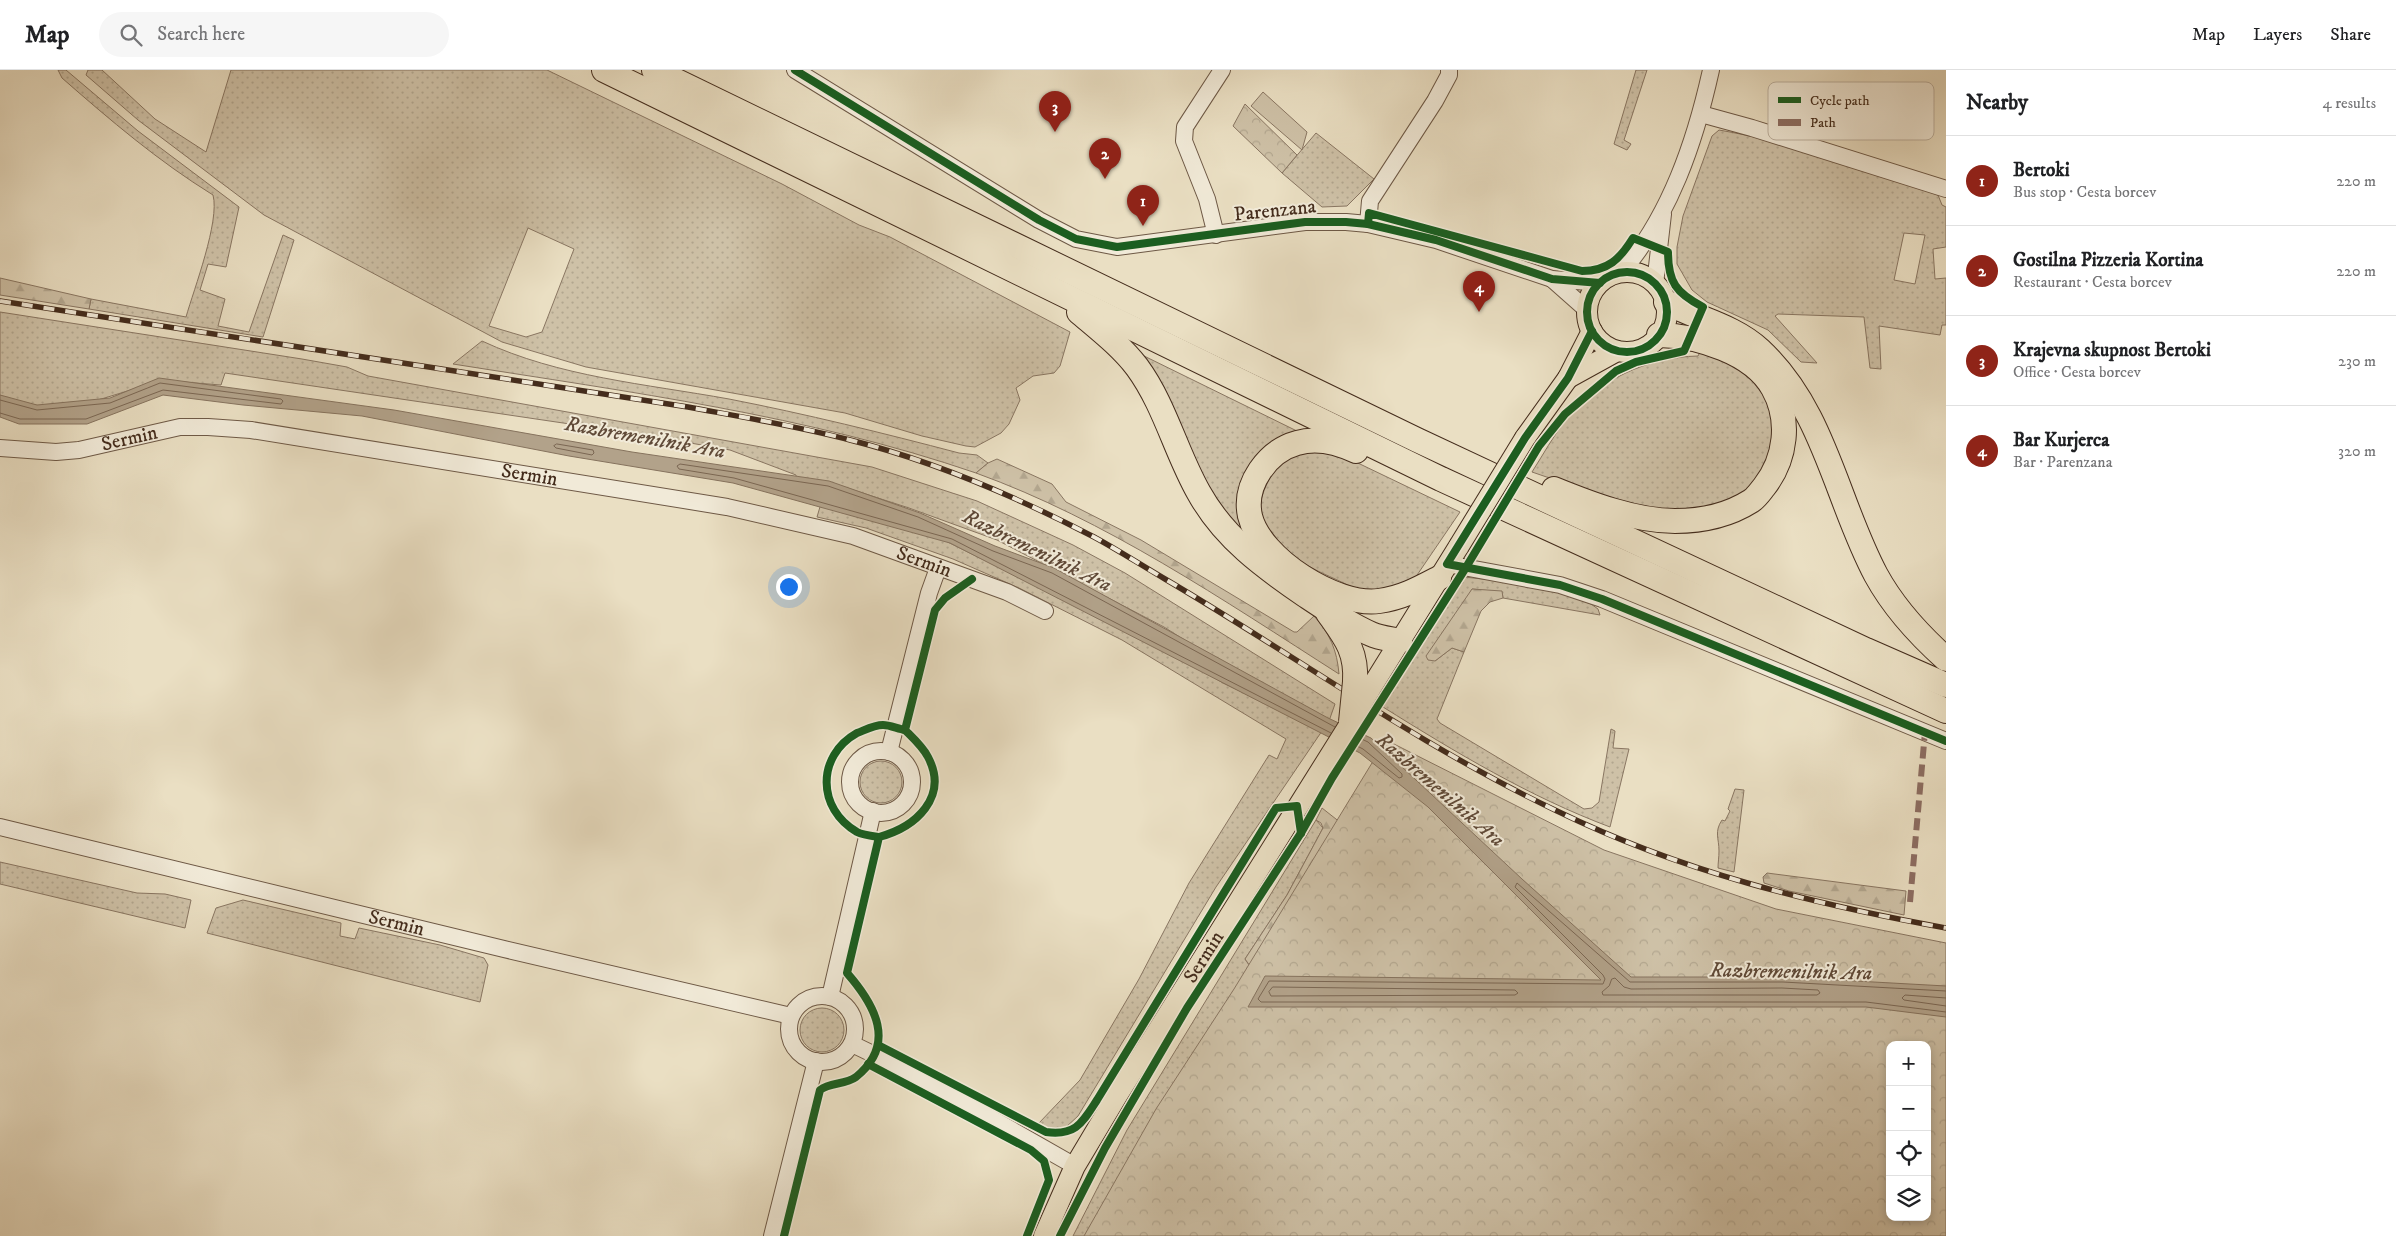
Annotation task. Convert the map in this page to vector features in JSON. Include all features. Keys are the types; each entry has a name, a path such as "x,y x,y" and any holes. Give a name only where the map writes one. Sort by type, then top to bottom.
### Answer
{"highway":[{"path":"604,70 1441,479 1946,711"},
{"path":"654,70 1416,440 1857,646 1946,685"},
{"path":"1051,288 1104,333 1137,367 1164,416 1200,494 1216,520 1239,545 1274,574 1324,607 1372,634 1400,641"},
{"path":"1660,293 1730,329 1744,339 1759,350 1798,394 1816,429 1858,538 1876,576 1897,608 1918,633 1946,659"},
{"path":"1416,440 1498,467 1571,496 1641,516 1674,521 1700,519 1728,513 1753,500 1774,474 1783,449 1784,418 1773,387 1752,364 1718,348 1677,336 1660,336"},
{"path":"1400,641 1382,618 1362,602 1321,587 1285,565 1269,550 1256,531 1250,516 1249,501 1256,476 1273,454 1298,442 1329,441 1398,471 1441,479"},
{"path":"1362,602 1379,601 1406,595 1443,571"},
{"path":"1324,607 1351,647 1362,687 1351,722"}],"main road":[{"path":"1621,273 1636,273 1660,293 1666,320 1660,336 1636,351 1617,351 1607,346 1592,331 1587,310 1589,300 1600,283 1621,273"},
{"path":"1362,687 1400,641 1526,438 1568,378 1592,331"},
{"path":"1568,378 1617,351"},
{"name":"Sermin","path":"1044,1236 1075,1166 1138,1061 1351,722"}],"street":[{"name":"Parenzana","path":"796,70 1040,220 1076,239 1117,247 1305,222 1346,222 1368,224 1436,240 1552,279 1600,283"},
{"path":"1216,235 1207,199 1184,141 1185,127 1222,70"},
{"path":"1368,224 1370,201 1384,175 1435,101 1449,75 1449,70"},
{"path":"1621,273 1663,211 1701,114 1711,70"},
{"path":"1701,114 1768,133"},
{"path":"1790,140 1946,189"},
{"path":"1660,293 1663,211"},
{"name":"Parenzana","path":"1552,279 1587,310"},
{"name":"Sermin","path":"0,448 56,452 79,450 180,427 251,430 727,507 854,536 1007,592 1046,611"},
{"path":"889,752 929,593 938,568"},
{"path":"1443,571 1560,584 1602,599 1946,741"},
{"path":"871,752 889,752 903,760 908,767 912,783 910,792 906,799 894,809 886,812 873,811 864,807 854,795 851,788 851,775 856,763 871,752"},
{"path":"830,997 873,811"},
{"name":"Sermin","path":"0,827 504,950 792,1016"},
{"path":"830,997 839,1000 852,1015 855,1035 852,1044 840,1057 824,1062 816,1062 799,1052 793,1044 789,1026 796,1008 811,998 830,997"},
{"path":"852,1044 908,1071 1075,1166"},
{"path":"772,1236 816,1062"}],"green space":[{"path":"58,70 66,70 138,131 239,207 226,267 208,264 200,290 225,299 218,326 249,332 283,235 294,240 263,337 89,309 91,299 186,317 210,238 214,207 213,195 135,140 62,78"},
{"path":"88,70 102,70 155,119 206,152 231,70 547,70 782,184 859,225 890,237 1070,332 1060,366 1054,373 1033,376 1016,388 1020,400 1009,424 1001,433 975,447 922,436 845,413 586,367 502,342 264,215 138,120 86,75","holes":["528,228 574,249 542,332 526,337 489,326"]},
{"path":"1636,70 1647,70 1624,140 1631,144 1627,150 1614,144"},
{"path":"1263,92 1307,132 1302,150 1251,106"},
{"path":"1245,104 1297,155 1282,173 1233,126"},
{"path":"1719,130 1803,149 1885,175 1938,195 1942,205 1946,207 1946,247 1933,249 1935,279 1946,278 1946,325 1942,325 1940,335 1879,326 1881,369 1870,368 1864,317 1778,314 1775,316 1817,363 1801,362 1768,330 1707,302 1692,290 1677,264 1677,247 1683,216 1712,136","holes":["1904,233 1925,235 1915,284 1894,280"]},
{"path":"1316,133 1374,179 1347,206 1322,207 1282,173"},
{"path":"0,278 91,299 89,309 0,295"},
{"path":"0,312 302,359 347,367 368,376 872,467 977,501 1073,545 1125,573 1335,704 1329,721 1235,672 1164,627 997,540 844,487 796,481 796,475 730,450 651,436 225,373 221,385 183,382 147,385 72,408 55,408 0,400"},
{"path":"482,341 541,363 572,371 787,411 959,453 977,455 988,463 976,473 848,435 783,420 717,407 453,364"},
{"path":"1701,350 1729,358 1768,396 1777,441 1761,480 1734,502 1692,512 1631,506 1532,472 1566,420 1593,393 1608,382 1642,366 1679,357 1698,356"},
{"path":"1140,354 1301,433 1251,464 1251,543 1213,502"},
{"path":"1308,451 1337,453 1460,512 1413,581 1375,592 1361,591 1304,564 1277,544 1268,532 1262,519 1261,503 1266,486 1282,463"},
{"path":"997,459 1052,484 1066,502 1141,540 1294,632 1297,632 1314,616 1332,643 1339,674 1163,563 1071,514 1024,492 976,473 988,463"},
{"path":"822,500 917,527 1178,655 1223,683 1322,731 1216,887 1078,1116 1065,1128 1045,1128 1039,1123 1080,1080 1139,979 1189,883 1269,755 1277,759 1286,739 1122,640 1019,588 953,559 866,528 817,517"},
{"path":"1464,577 1539,585 1591,604 1598,609 1600,615 1503,598 1502,592 1472,589 1435,661 1452,648 1464,652 1437,719 1440,723 1584,809 1592,808 1599,802 1611,729 1615,731 1613,748 1629,749 1610,827 1522,788 1465,757 1383,707"},
{"path":"1472,589 1502,591 1503,598 1490,602 1481,611 1464,652 1452,648 1435,661 1428,660 1426,656"},
{"path":"1386,740 1604,850 1776,909 1946,943 1946,1236 1084,1236 1156,1109 1234,989"},
{"path":"881,761 896,767 902,782 896,797 881,803 866,797 860,782 866,767"},
{"path":"1735,789 1744,790 1734,872 1718,868 1718,832 1722,820 1725,821 1730,811 1728,809"},
{"path":"1322,808 1341,823 1253,970 1245,959 1287,895 1323,828 1321,823 1316,820"},
{"path":"1316,820 1323,828 1287,895 1245,959 1251,968 1110,1236 1073,1236 1127,1130"},
{"path":"0,862 137,893 165,894 191,900 185,928 0,884"},
{"path":"1767,873 1906,891 1904,915 1789,891 1764,883 1763,877"},
{"path":"243,900 341,923 340,936 355,939 359,928 440,945 484,958 488,965 480,1002 207,933 216,908"},
{"path":"818,1008 826,1008 838,1014 844,1030 838,1046 826,1052 818,1052 806,1046 800,1034 800,1026 806,1014"}],"water":[{"path":"159,378 394,410 632,452 829,481 920,513 995,546 1054,568 1328,718 1371,738 1522,879 1631,977 1783,977 1946,986 1946,1017 1866,1007 1248,1007 1265,976 1601,980 1428,807 1360,753 950,543 733,483 569,456 362,416 243,405 163,395 87,424 19,424 0,417 0,395 37,405 110,398"}],"railway":[{"path":"0,301 688,407 810,430 913,458 1005,494 1094,537 1214,608 1359,700 1456,758 1506,786 1557,811 1651,851 1747,883 1846,908 1946,928"}],"marked path":[{"path":"1910,902 1925,732"}],"cycle path":[{"path":"795,70 1039,220 1076,239 1117,247 1305,222 1346,222 1368,224 1436,240 1552,279 1600,283"},
{"path":"1060,1236 1105,1148 1187,1008 1301,833 1332,778 1465,569 1539,446 1565,414 1616,371 1636,362 1684,351 1703,307 1686,297 1675,285 1668,262 1668,252 1633,238 1618,258 1606,266 1599,269 1582,271 1369,213 1368,224"},
{"path":"1627,272 1642,275 1655,284 1664,297 1667,312 1664,327 1655,340 1642,349 1627,352 1612,349 1599,340 1590,327 1587,312 1590,297 1599,284 1612,275 1627,272"},
{"path":"1592,331 1568,378 1525,438 1447,564 1560,585 1602,599 1946,741"},
{"path":"784,1236 820,1090 824,1087 852,1080 869,1064 876,1051 879,1038 873,1011 866,998 847,973 879,837 905,826 916,818 925,808 931,797 934,785 933,772 928,757 921,746 905,730 935,610 945,598 972,579"},
{"path":"879,837 857,832 844,822 834,810 829,797 828,768 834,755 844,743 857,733 883,725 905,730"},
{"path":"878,1045 1046,1132 1056,1133 1071,1130 1082,1121 1097,1100 1276,808 1297,806 1301,833"},
{"path":"868,1064 1031,1150 1044,1161 1049,1180 1027,1236"}],"place":[{"name":"Krajevna skupnost Bertoki","path":"1055,132"},
{"name":"Gostilna Pizzeria Kortina","path":"1105,179"},
{"name":"Bertoki","path":"1143,226"},
{"name":"Bar Kurjerca","path":"1479,312"}],"water label":[{"name":"Razbremenilnik Ara","path":"645,438"},
{"name":"Razbremenilnik Ara","path":"1037,551"},
{"name":"Razbremenilnik Ara","path":"1440,790"},
{"name":"Razbremenilnik Ara","path":"1791,972"}]}
